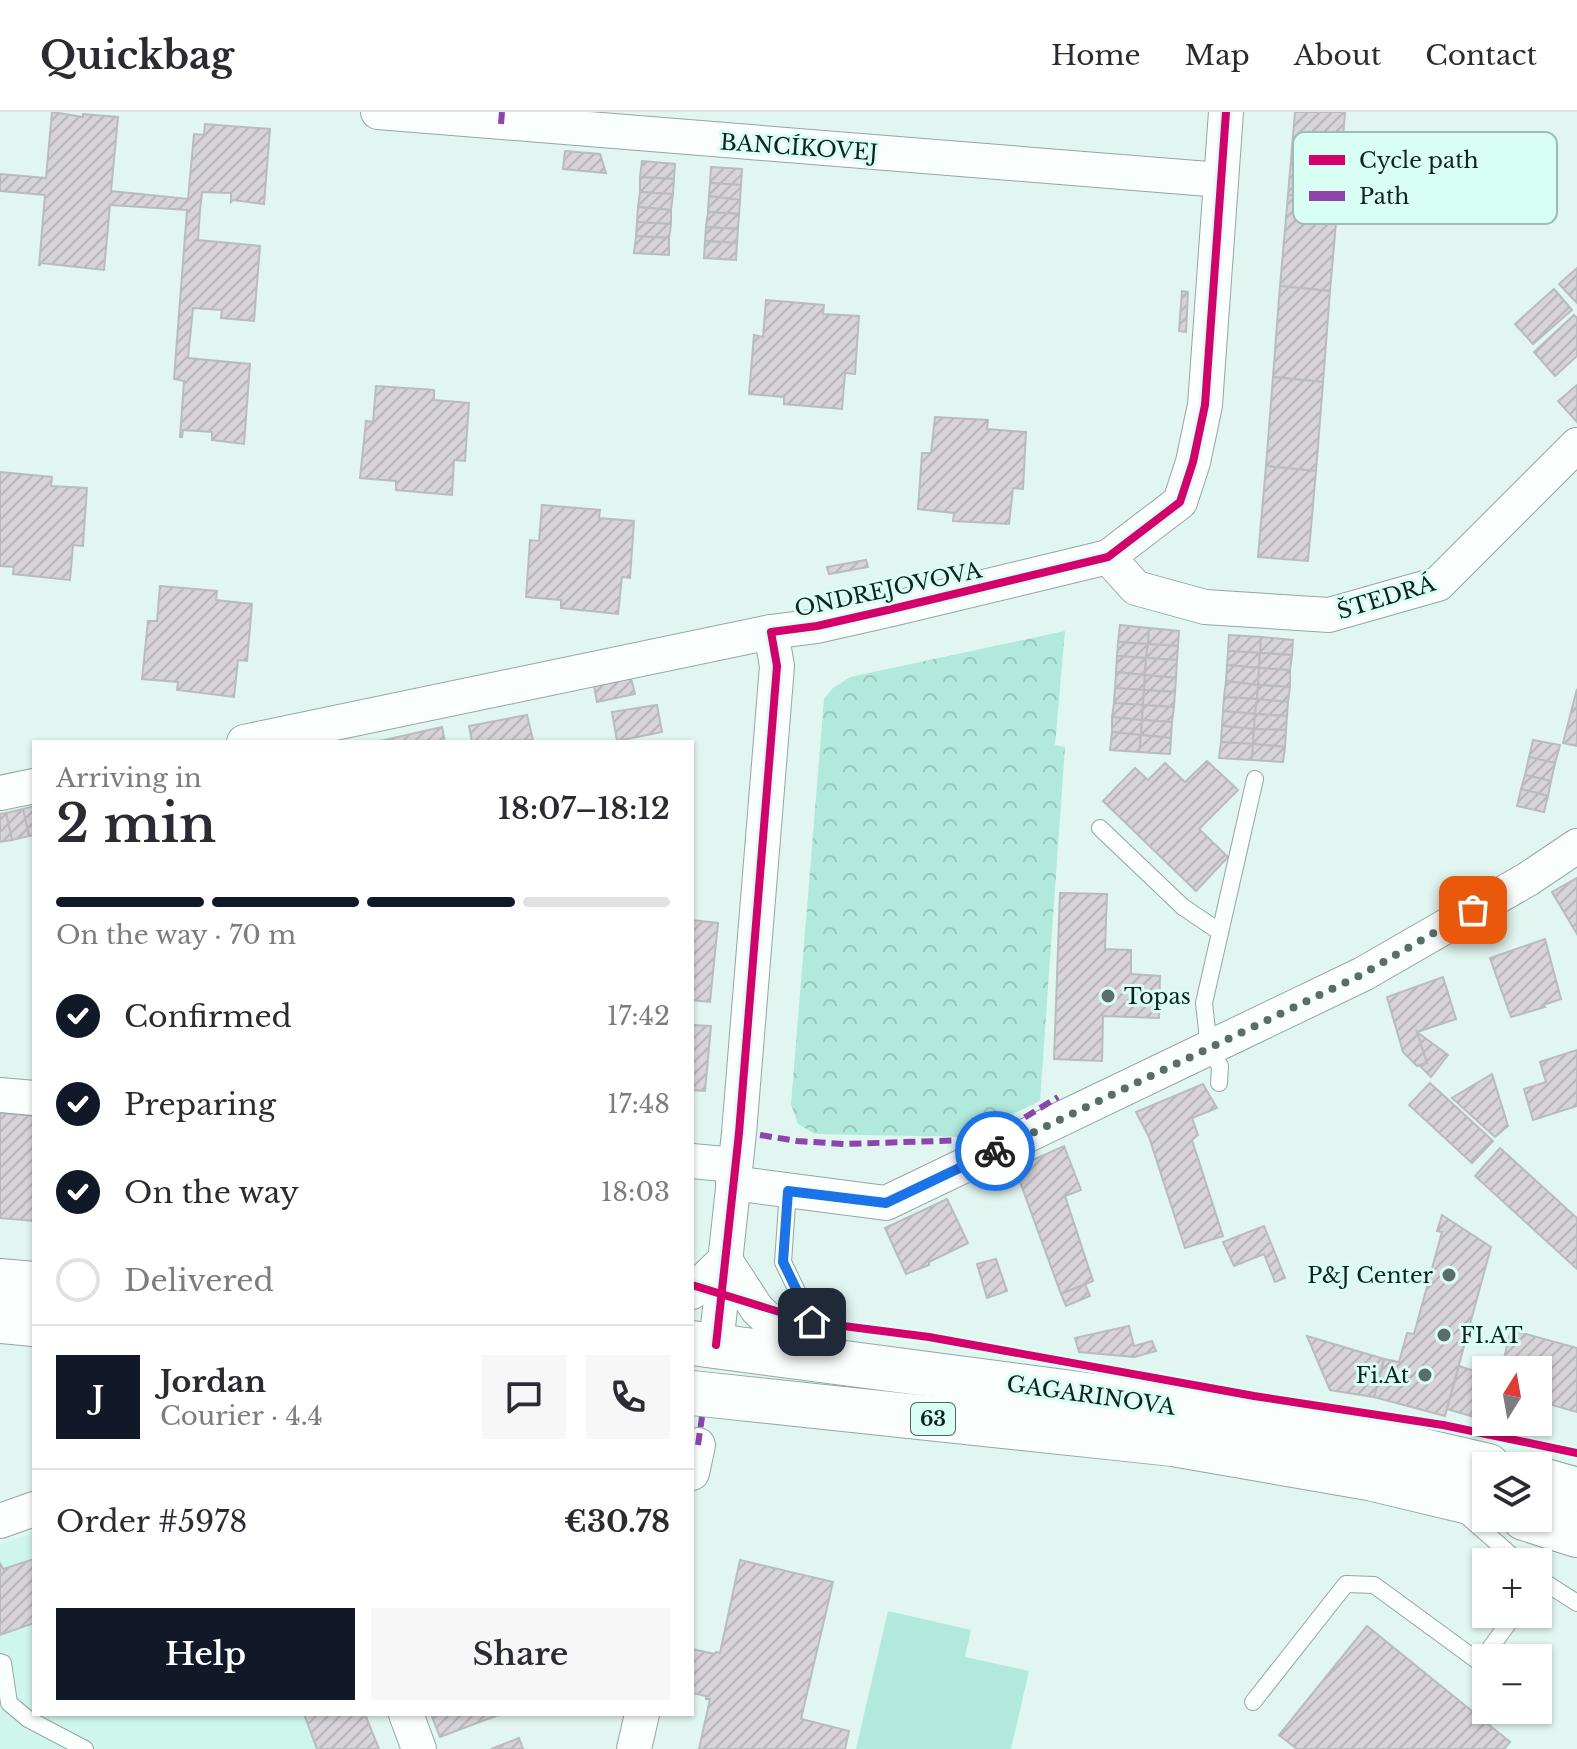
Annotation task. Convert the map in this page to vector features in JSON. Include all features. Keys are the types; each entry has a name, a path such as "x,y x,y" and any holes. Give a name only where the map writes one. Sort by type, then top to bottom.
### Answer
{"main road":[{"path":"0,1281 32,1284"},
{"path":"0,1321 32,1324"},
{"name":"GAGARINOVA","path":"700,1348 810,1340 1397,1445 1472,1462"},
{"path":"700,1348 747,1390 773,1401"},
{"name":"GAGARINOVA","path":"694,1393 1173,1444 1342,1472 1472,1502"},
{"path":"1552,1483 1577,1490"},
{"path":"1552,1527 1577,1535"}],"street":[{"name":"BANCÍKOVEJ","path":"378,112 502,118 1221,180"},
{"name":"ONDREJOVOVA","path":"254,740 771,632 817,626 1108,557 1180,502 1193,462 1205,405 1226,112"},
{"name":"ŠTEDRÁ","path":"1108,557 1136,588 1205,607 1329,615 1438,584 1577,445"},
{"name":"ONDREJOVOVA","path":"700,1348 725,1260 734,1174 777,666 771,632"},
{"path":"0,793 32,786"},
{"path":"694,1162 788,1191 886,1203 1363,974 1528,879 1577,846"},
{"path":"0,1095 32,1098"},
{"path":"694,1290 725,1260 757,1309 810,1340"},
{"path":"0,1521 32,1510"},
{"path":"407,1716 419,1749"},
{"path":"634,1749 642,1716"}],"lane":[{"path":"1219,1083 1220,1066 1209,1048 1204,1003 1255,779"},
{"path":"1100,828 1183,907 1220,932"},
{"path":"788,1191 783,1262 810,1340"},
{"path":"1443,1494 1503,1548"},
{"path":"1253,1702 1346,1584 1374,1585 1472,1656"},
{"path":"1552,1589 1577,1603"},
{"path":"0,1662 3,1663 9,1703 28,1719 85,1749"}],"shaded area":[{"path":"32,1534 32,1716 367,1716 379,1749 0,1749 0,1544"}],"green space":[{"path":"1065,631 1055,745 1065,747 1040,1101 965,1137 815,1134 798,1124 791,1104 824,699 833,688 850,677"},
{"path":"888,1611 971,1630 965,1657 1029,1671 1011,1749 856,1749"}],"building":[{"path":"52,112 83,117 83,114 118,117 111,191 188,199 194,134 204,135 205,124 270,129 264,204 231,202 231,193 202,192 200,210 198,240 260,246 254,321 221,318 222,310 193,308 188,358 250,364 244,444 212,440 212,432 183,430 180,437 184,381 174,379 187,210 110,205 104,270 41,263 39,266 45,195 0,191 0,174 46,178"},
{"path":"1295,112 1345,112 1343,132 1293,132"},
{"path":"1293,136 1293,196 1288,195"},
{"path":"565,151 600,154 606,173 563,169"},
{"path":"642,161 675,164 674,179 640,177"},
{"path":"711,167 742,169 741,185 710,183"},
{"path":"640,177 674,179 673,194 640,192"},
{"path":"710,183 741,185 740,200 709,196"},
{"path":"640,192 673,194 671,210 638,207"},
{"path":"1288,195 1293,196 1293,224 1336,224 1330,291 1280,286"},
{"path":"709,196 740,200 739,214 708,212"},
{"path":"638,207 671,210 671,224 637,222"},
{"path":"708,212 739,214 738,229 706,227"},
{"path":"637,222 671,224 669,238 636,236"},
{"path":"706,227 738,229 737,243 705,241"},
{"path":"636,236 669,238 669,255 634,253"},
{"path":"705,241 737,243 736,260 704,258"},
{"path":"1577,268 1577,303 1559,284"},
{"path":"1280,286 1330,291 1323,382 1273,377"},
{"path":"1554,289 1572,310 1533,344 1515,324"},
{"path":"1182,291 1188,292 1186,332 1179,331"},
{"path":"766,300 824,305 823,314 859,316 855,374 845,373 842,409 784,404 784,397 749,394 754,335 763,337"},
{"path":"1574,315 1577,318 1577,356 1555,376 1534,352"},
{"path":"1273,377 1323,382 1316,471 1266,466"},
{"path":"1577,385 1577,422 1558,401"},
{"path":"376,386 434,390 434,400 469,403 465,461 454,460 452,495 396,490 396,481 360,478 366,421 373,422"},
{"path":"935,417 988,420 987,429 1026,432 1023,489 1013,488 1009,524 953,521 954,513 918,509 922,453 931,453"},
{"path":"1266,466 1316,471 1308,561 1258,557"},
{"path":"0,472 52,477 51,486 87,488 83,546 73,545 70,580 13,574 14,567 0,566"},
{"path":"542,505 600,510 599,518 634,521 630,578 622,577 618,614 561,608 561,600 526,597 530,540 539,541"},
{"path":"866,560 868,567 829,574 827,567"},
{"path":"160,586 217,591 216,600 252,604 247,661 238,660 234,697 177,690 178,682 142,679 148,621 157,621"},
{"path":"1120,625 1149,628 1148,644 1118,642"},
{"path":"1149,628 1179,631 1178,646 1148,644"},
{"path":"1229,635 1261,637 1260,653 1228,651"},
{"path":"1261,637 1293,640 1292,655 1260,653"},
{"path":"1118,642 1148,644 1146,658 1117,656"},
{"path":"1148,644 1178,646 1177,660 1146,658"},
{"path":"1228,651 1260,653 1259,668 1227,665"},
{"path":"1260,653 1292,655 1290,670 1259,668"},
{"path":"1117,656 1146,658 1145,675 1116,672"},
{"path":"1146,658 1177,660 1176,678 1145,675"},
{"path":"1227,665 1259,668 1258,685 1226,681"},
{"path":"1259,668 1290,670 1290,687 1258,685"},
{"path":"1116,672 1145,675 1144,690 1115,688"},
{"path":"1145,675 1176,678 1175,692 1144,690"},
{"path":"631,678 635,694 597,702 594,686"},
{"path":"1226,681 1258,685 1257,699 1224,697"},
{"path":"1258,685 1290,687 1288,702 1257,699"},
{"path":"1115,688 1144,690 1143,705 1114,703"},
{"path":"1577,689 1577,746 1563,743"},
{"path":"1144,690 1175,692 1174,707 1143,705"},
{"path":"1224,697 1257,699 1255,714 1223,711"},
{"path":"1257,699 1288,702 1287,716 1255,714"},
{"path":"1114,703 1143,705 1142,720 1112,717"},
{"path":"657,705 662,732 617,740 612,712"},
{"path":"1143,705 1174,707 1172,722 1142,720"},
{"path":"1223,711 1255,714 1254,729 1222,726"},
{"path":"1255,714 1287,716 1286,730 1254,729"},
{"path":"527,715 533,740 472,740 469,726"},
{"path":"1112,717 1142,720 1141,735 1112,732"},
{"path":"1142,720 1172,722 1171,738 1141,735"},
{"path":"1222,726 1254,729 1253,744 1221,742"},
{"path":"442,727 445,740 384,740"},
{"path":"1254,729 1286,730 1285,747 1253,744"},
{"path":"1112,732 1141,735 1139,752 1110,750"},
{"path":"1141,735 1171,738 1170,754 1139,752"},
{"path":"1533,740 1560,745 1555,763 1529,757"},
{"path":"1221,742 1253,744 1252,760 1219,758"},
{"path":"1253,744 1285,747 1283,762 1252,760"},
{"path":"1529,757 1555,763 1551,781 1525,775"},
{"path":"1207,761 1238,790 1199,829 1228,857 1196,891 1103,801 1135,768 1148,780 1165,763 1185,782"},
{"path":"1525,775 1551,781 1548,796 1521,789"},
{"path":"1521,789 1548,796 1544,812 1517,806"},
{"path":"32,807 32,835 29,836 23,809"},
{"path":"23,809 29,836 12,840 6,813"},
{"path":"6,813 12,840 0,842 0,814"},
{"path":"1577,878 1577,934 1552,892"},
{"name":"Topas","path":"1060,893 1107,894 1105,949 1131,950 1131,974 1160,976 1159,1018 1103,1016 1102,1061 1054,1059"},
{"path":"694,920 718,923 710,1002 694,1000"},
{"path":"1545,939 1561,999 1511,1017 1490,958"},
{"path":"1443,977 1456,1019 1417,1032 1427,1063 1417,1066 1403,1052 1387,997"},
{"path":"694,1025 711,1026 705,1091 694,1090"},
{"path":"1417,1032 1448,1055 1431,1077 1419,1065 1427,1063"},
{"path":"1577,1050 1577,1106 1533,1120 1524,1089 1546,1082 1540,1062"},
{"path":"1492,1074 1508,1126 1495,1137 1452,1098"},
{"path":"1430,1083 1493,1141 1472,1163 1409,1105"},
{"path":"1203,1084 1217,1108 1192,1118 1198,1135 1192,1140 1223,1236 1185,1248 1149,1137 1136,1112"},
{"path":"0,1113 32,1116 32,1221 0,1218"},
{"path":"1064,1146 1081,1190 1065,1196 1093,1281 1061,1294 1015,1168"},
{"path":"1500,1148 1577,1218 1577,1269 1475,1176"},
{"path":"947,1199 968,1243 906,1274 885,1228"},
{"path":"1442,1215 1491,1247 1445,1416 1374,1397 1384,1359 1399,1362 1407,1333 1414,1334 1442,1232 1437,1231"},
{"path":"1264,1226 1285,1278 1275,1282 1264,1254 1234,1266 1223,1242"},
{"path":"996,1259 1007,1291 987,1298 977,1264"},
{"path":"1085,1284 1090,1296 1066,1306 1061,1294"},
{"path":"1129,1326 1134,1346 1152,1341 1156,1351 1134,1357 1079,1352 1075,1338"},
{"path":"1511,1330 1577,1348 1577,1412 1552,1405 1552,1356 1504,1356"},
{"path":"1307,1336 1384,1359 1374,1397 1330,1390"},
{"path":"1459,1366 1472,1370 1472,1416 1447,1409"},
{"path":"32,1560 32,1624 0,1635 0,1563 3,1569"},
{"path":"740,1560 833,1582 801,1719 849,1731 845,1749 699,1749 710,1699 694,1693 694,1649 720,1653"},
{"path":"1367,1626 1472,1711 1472,1724 1488,1724 1510,1742 1504,1749 1297,1749 1279,1735"},
{"path":"305,1716 366,1716 379,1749 317,1749"},
{"path":"432,1716 496,1716 440,1737"},
{"path":"519,1738 523,1749 491,1749"}],"marked path":[{"path":"501,124 502,112"},
{"path":"760,1135 844,1144 970,1140 1016,1123 1058,1097"},
{"path":"698,1445 702,1417"}],"cycle path":[{"path":"716,1345 739,1133 777,666 771,632 817,626 1108,557 1180,502 1193,462 1205,405 1226,112"},
{"path":"694,1286 812,1322 929,1337 1254,1396 1443,1425 1577,1453"}],"way so far":[{"path":"995,1151 1363,974 1473,910"}],"place":[{"name":"Topas","path":"1108,996"},
{"name":"P&J Center","path":"1449,1275"},
{"name":"FI.AT","path":"1444,1335"},
{"name":"Fi.At","path":"1425,1375"}],"route":[{"path":"812,1322 783,1262 788,1191 886,1203 995,1151"}]}
